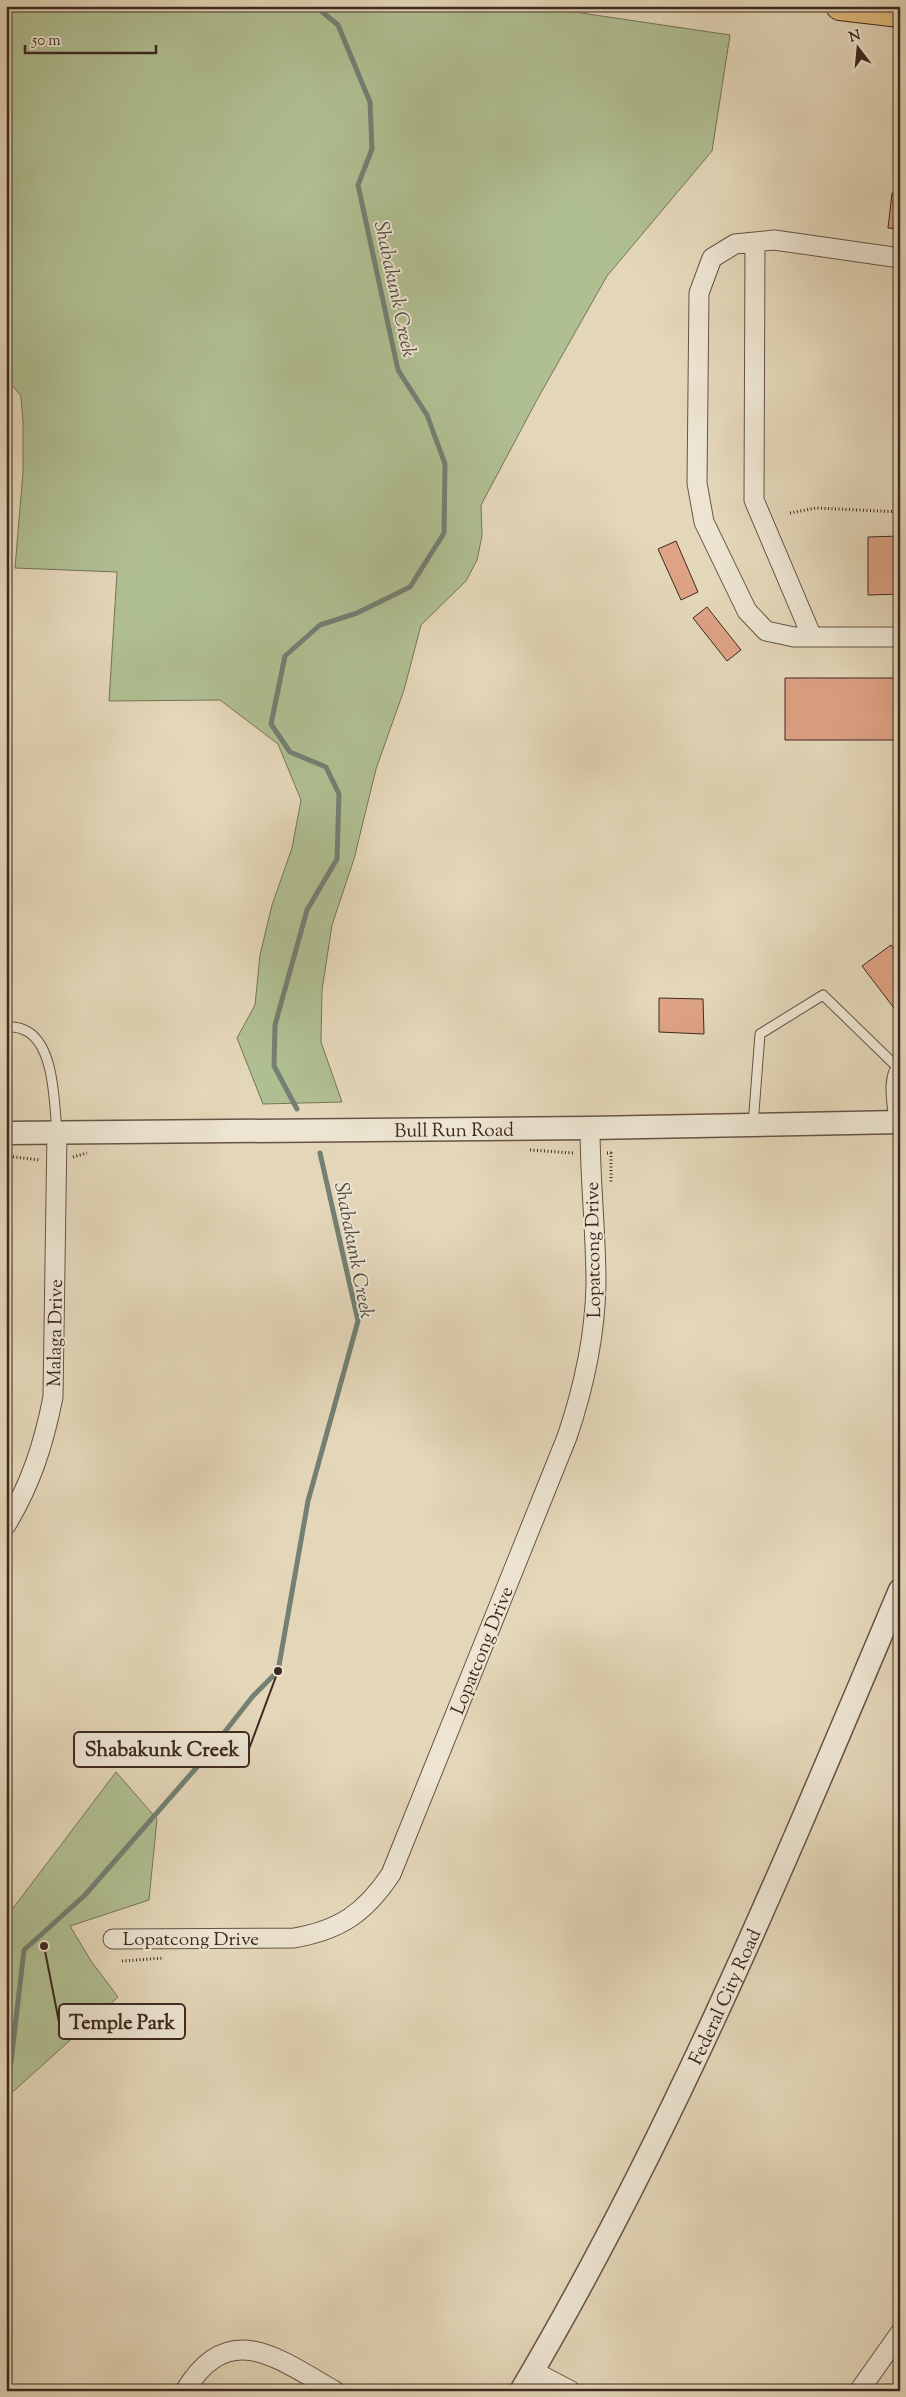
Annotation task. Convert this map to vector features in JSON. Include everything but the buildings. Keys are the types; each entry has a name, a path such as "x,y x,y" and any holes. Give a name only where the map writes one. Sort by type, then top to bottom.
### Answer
{"highway":[{"path":"840,6 900,13"}],"street":[{"path":"900,258 774,240 735,244 712,258 699,293 697,483 704,522 746,611 766,632 812,637 900,637"},
{"path":"755,242 754,500 812,637"},
{"name":"Bull Run Road","path":"6,1133 590,1128 897,1122"},
{"name":"Lopatcong Drive","path":"113,1938 294,1938 316,1934 338,1926 360,1911 377,1895 391,1874 579,1403 593,1329 596,1284 590,1128"},
{"name":"Malaga Drive","path":"6,1524 19,1504 34,1471 46,1437 53,1397 57,1132"},
{"name":"Federal City Road","path":"521,2391 618,2220 765,1908 900,1590"},
{"path":"860,2391 900,2333"},
{"path":"185,2391 194,2375 205,2364 218,2356 235,2350 253,2350 269,2354 335,2391"},
{"path":"533,2371 571,2391"}],"lane":[{"path":"752,1126 760,1034 823,995 898,1065 891,1082 897,1122"},
{"path":"6,1026 23,1029 38,1040 49,1063 57,1132"}],"path":[{"path":"790,514 816,508 900,512"},
{"path":"525,1149 559,1153 611,1152 612,1191"},
{"path":"6,1156 56,1161 89,1153"},
{"path":"122,1961 170,1958"}],"green space":[{"path":"6,6 534,6 730,35 712,151 607,276 538,398 481,505 482,536 477,560 466,581 421,625 404,690 376,769 354,859 332,925 322,990 321,1042 342,1102 263,1104 237,1038 255,1005 260,955 272,905 292,848 301,800 278,744 220,700 109,701 117,572 15,568 23,472 23,422 21,396 6,378"},
{"path":"116,1772 157,1819 149,1900 70,1926 91,1961 118,1997 6,2098 6,1930 11,1911"}],"waterway":[{"name":"Shabakunk Creek","path":"297,1109 274,1066 275,1025 307,910 337,859 339,794 326,767 290,752 271,724 285,656 320,625 357,613 410,587 444,533 445,464 427,415 398,370 358,185 372,149 370,102 338,25 315,6"},
{"name":"Shabakunk Creek","path":"6,2084 9,2079 24,1950 85,1895 197,1767 253,1696 278,1671 308,1501 358,1321 320,1153"}],"place":[{"name":"Shabakunk Creek","path":"278,1671"},
{"name":"Temple Park","path":"44,1946"}]}
